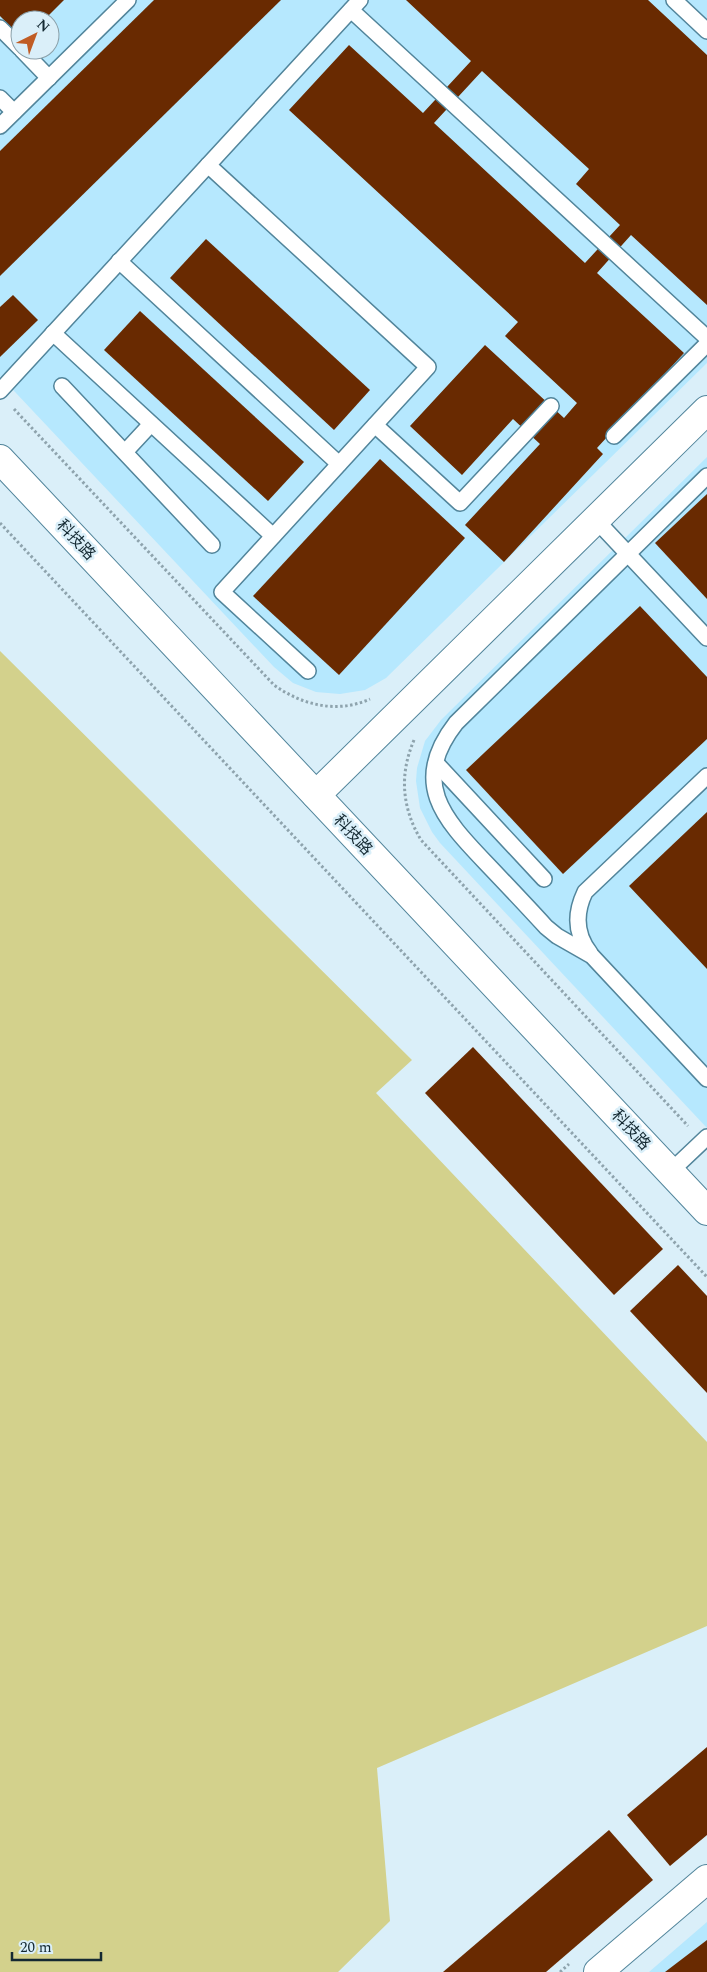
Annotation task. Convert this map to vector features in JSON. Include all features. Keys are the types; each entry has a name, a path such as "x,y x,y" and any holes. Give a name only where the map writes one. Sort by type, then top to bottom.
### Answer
{"street":[{"path":"316,795 707,410"},
{"name":"科技路","path":"0,459 707,1212"},
{"path":"598,1972 707,1878"}],"lane":[{"path":"0,126 128,0"},
{"path":"674,0 707,31"},
{"path":"4,396 53,333 355,5 707,338"},
{"path":"0,28 10,38"},
{"path":"32,60 49,78"},
{"path":"0,98 14,112"},
{"path":"208,165 428,368 222,592 308,671"},
{"path":"119,261 339,464"},
{"path":"53,333 273,536"},
{"path":"614,436 707,344"},
{"path":"62,386 212,544"},
{"path":"375,424 460,503 551,406"},
{"path":"125,452 151,424"},
{"path":"592,956 557,936 546,927 455,830 442,810 438,799 435,788 436,764 442,743 456,723 707,476"},
{"path":"596,520 707,638"},
{"path":"436,764 544,880"},
{"path":"707,776 585,892 579,904 577,918 578,932 592,956 707,1079"},
{"path":"670,1172 700,1134"}],"path":[{"path":"4,396 274,685 298,699 324,706 351,705 377,696"},
{"path":"0,524 707,1277"},
{"path":"418,734 408,755 404,784 408,813 420,840 700,1134"}],"shaded area":[{"path":"0,0 707,0 707,363 386,678 365,690 340,694 316,692 293,683 274,667 0,376"},
{"path":"707,457 707,1128 440,843 420,808 416,781 417,768 425,741 441,720"},
{"path":"0,651 412,1060 376,1093 707,1442 707,1626 377,1768 390,1921 338,1972 0,1972"},
{"path":"707,1922 707,1972 649,1972"}],"building":[{"path":"0,0 64,0 54,10 10,10 10,26 0,16"},
{"path":"154,0 281,0 0,276 0,151"},
{"path":"406,0 648,0 707,55 707,305 631,235 597,273 684,353 597,448 603,454 504,562 465,525 540,444 513,419 462,475 410,426 485,345 564,418 577,403 505,336 518,322 289,110 349,45 423,113 471,61","holes":["482,71 589,169 576,184 620,225 585,263 434,123"]},
{"path":"206,239 370,390 334,430 170,278"},
{"path":"13,295 38,320 0,357 0,307"},
{"path":"140,311 304,462 268,501 104,350"},
{"path":"380,459 465,538 339,675 253,596"},
{"path":"707,494 707,599 655,543"},
{"path":"640,606 707,677 707,739 563,874 466,770"},
{"path":"707,812 707,969 629,886"},
{"path":"473,1047 663,1249 614,1295 425,1093"},
{"path":"678,1265 707,1296 707,1393 630,1311"},
{"path":"707,1747 707,1835 670,1866 627,1815"},
{"path":"609,1830 653,1880 546,1972 443,1972"},
{"path":"707,1940 707,1972 665,1972"}]}
